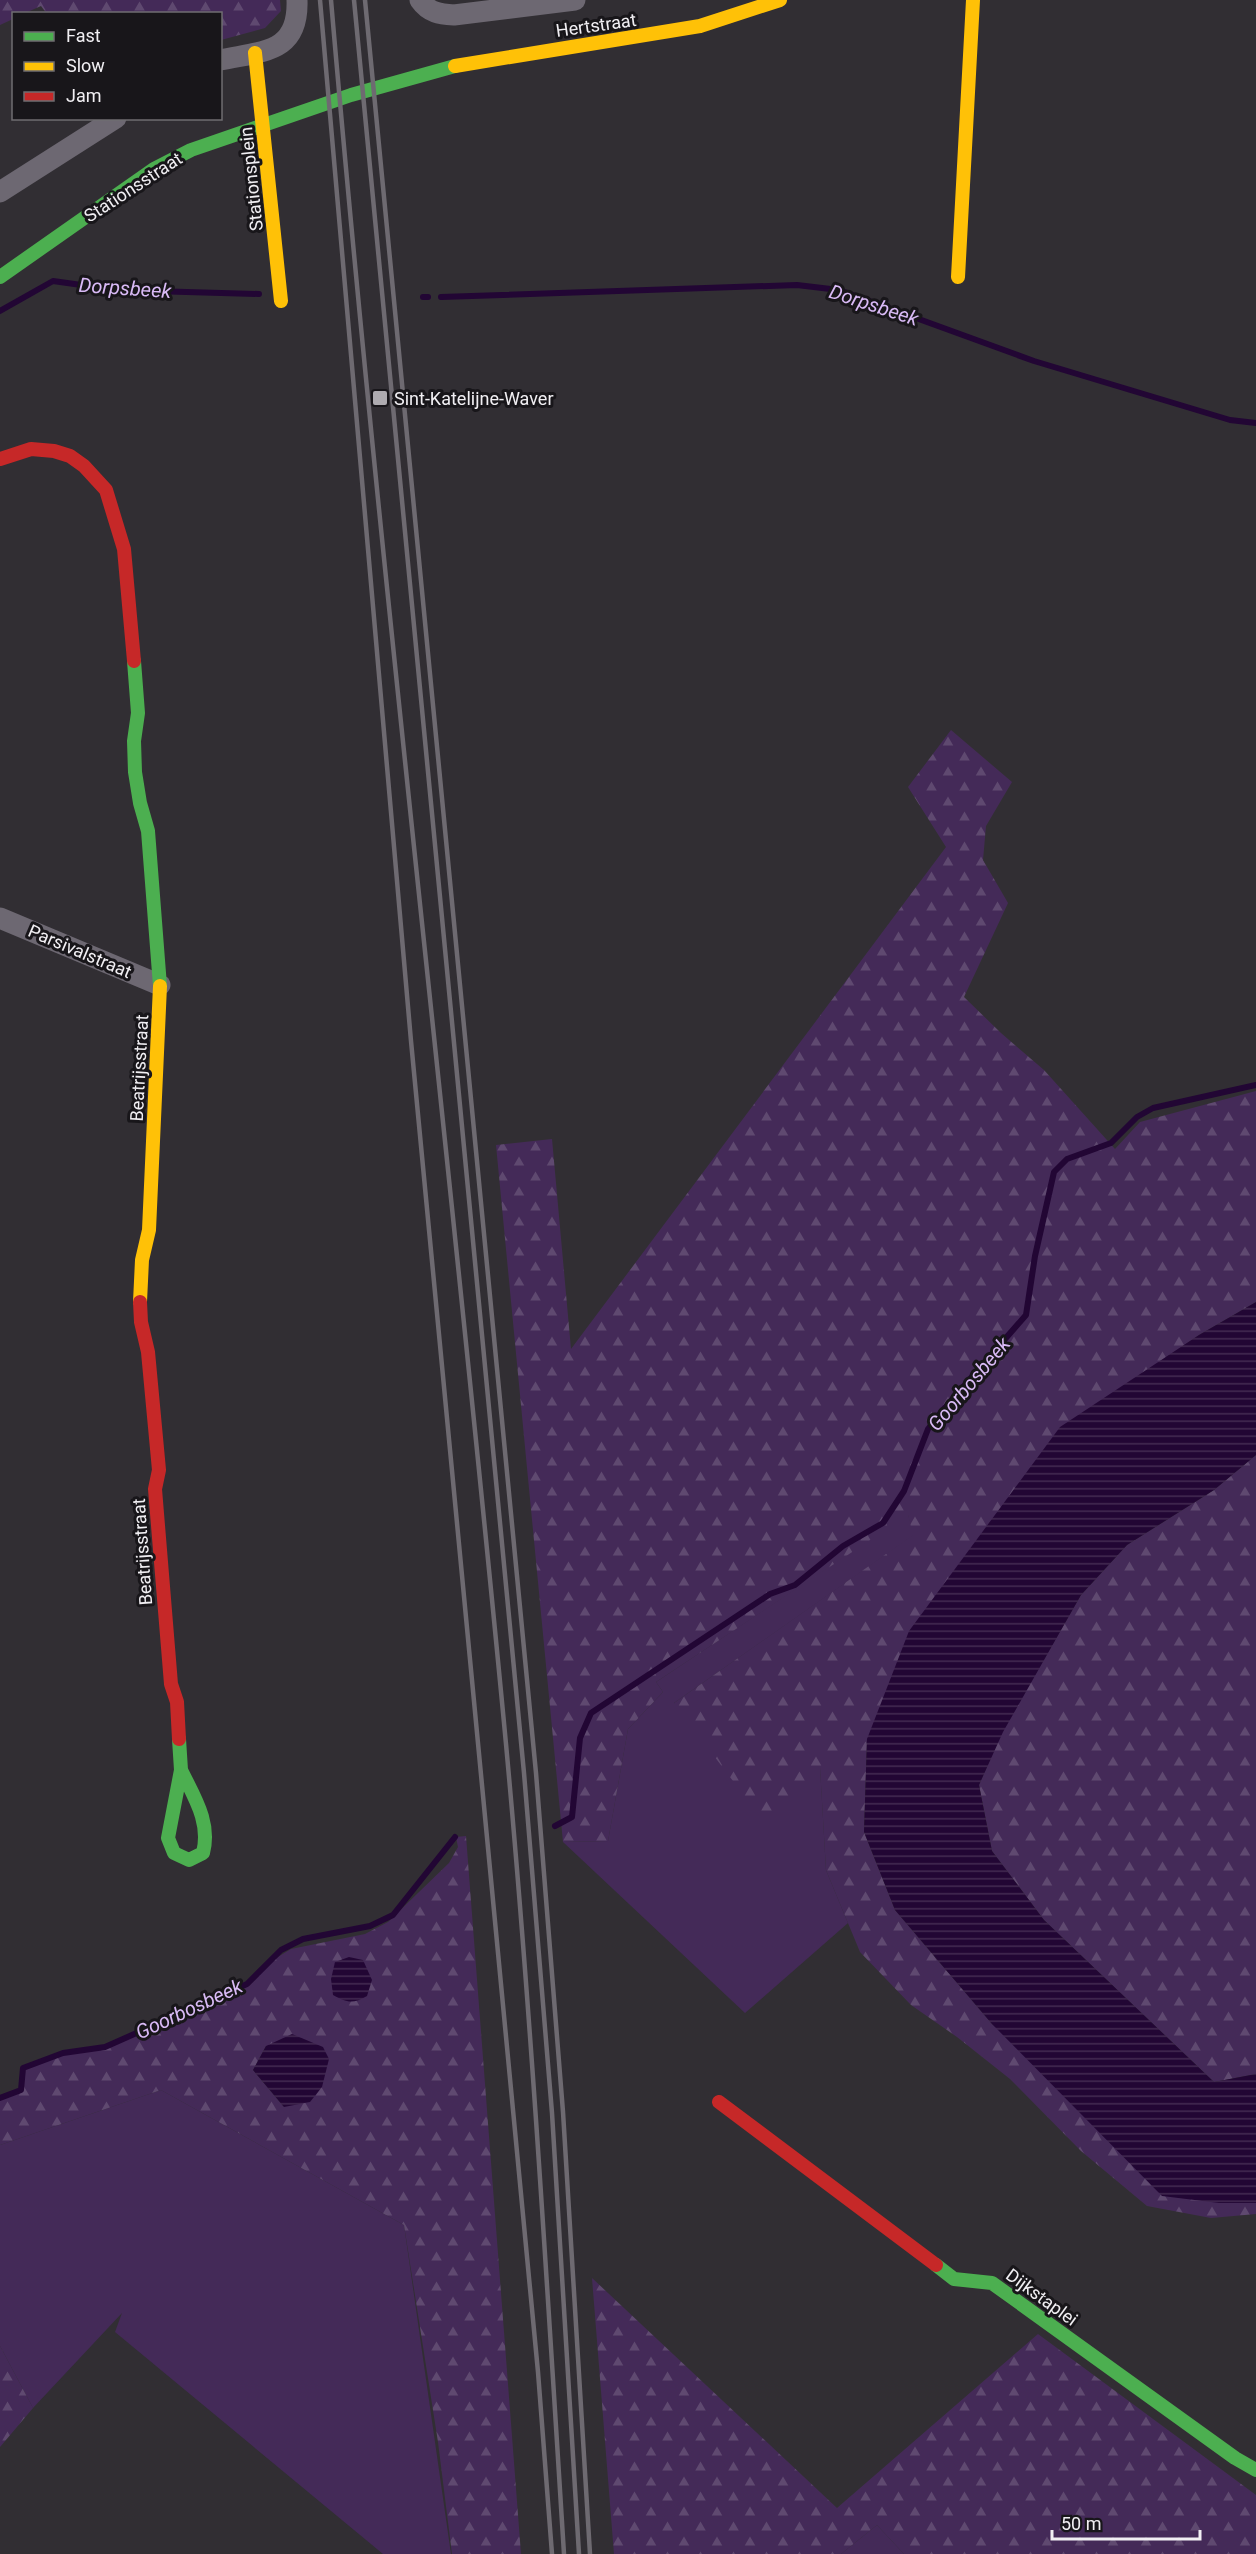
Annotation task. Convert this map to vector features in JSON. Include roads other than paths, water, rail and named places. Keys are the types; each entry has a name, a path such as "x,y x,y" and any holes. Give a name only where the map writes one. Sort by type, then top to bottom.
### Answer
{"street":[{"path":"222,60 255,53 285,42 297,19 297,0"},
{"path":"420,0 426,8 439,14 454,15 575,0"},
{"path":"958,277 974,0"},
{"name":"Hertstraat","path":"414,75 476,61 700,26 769,2"},
{"name":"Stationsplein","path":"255,53 281,301"},
{"name":"Stationsstraat","path":"0,277 154,169 191,150 414,75"},
{"path":"0,192 113,120"},
{"name":"Beatrijsstraat","path":"0,459 31,449 54,451 70,456 84,465 99,480 110,500 124,549 138,713 133,733 140,810 148,831 160,985 149,1230 142,1251 141,1334 148,1352 158,1459 159,1470 155,1490 160,1558 171,1684 177,1702 181,1770 168,1838 169,1847 175,1854 189,1860 203,1853 207,1835 200,1810 181,1770"},
{"name":"Parsivalstraat","path":"0,918 160,985"},
{"name":"Dijkstaplei","path":"719,2102 954,2279 992,2283 1235,2458 1256,2470"}],"waterway":[{"name":"Dorpsbeek","path":"0,311 53,281 117,290 259,294"},
{"name":"Dorpsbeek","path":"441,297 797,285 839,290 1034,361 1230,420 1256,423"},
{"name":"Dorpsbeek","path":"423,297 428,297"},
{"name":"Goorbosbeek","path":"555,1826 572,1817 580,1738 591,1713 770,1594 795,1585 843,1546 883,1523 904,1491 928,1429 1026,1315 1035,1256 1054,1172 1067,1159 1111,1143 1137,1117 1153,1108 1256,1085"},
{"name":"Goorbosbeek","path":"0,2098 21,2090 23,2068 63,2053 105,2047 247,1984 281,1950 303,1939 370,1926 393,1915 455,1837"}],"railway":[{"path":"320,0 411,1041 538,2372 552,2554"},
{"path":"331,0 372,436 506,1744 531,2048 564,2554"},
{"path":"354,0 524,1773 552,2113 579,2554"},
{"path":"365,0 536,1773 563,2112 590,2554"}],"place":[{"name":"Sint-Katelijne-Waver","path":"380,398"}]}
